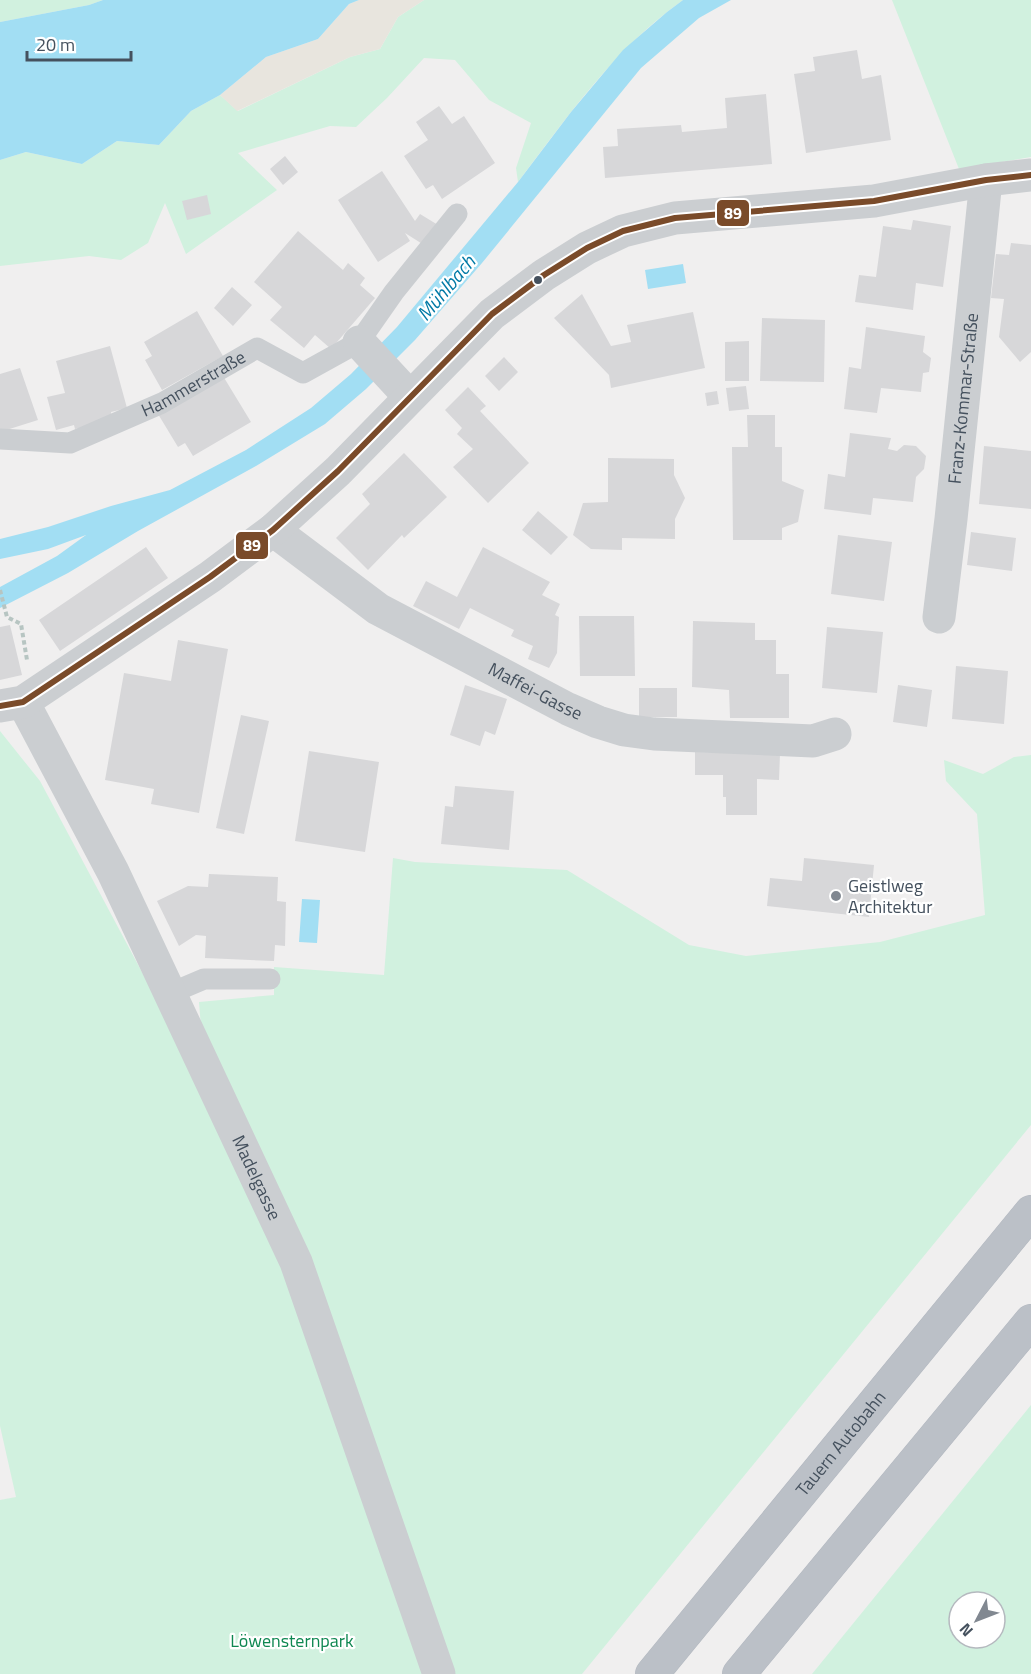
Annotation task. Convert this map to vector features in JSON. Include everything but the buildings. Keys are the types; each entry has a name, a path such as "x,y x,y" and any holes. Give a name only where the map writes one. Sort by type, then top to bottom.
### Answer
{"highway":[{"name":"Tauern Autobahn","path":"652,1674 1031,1212"},
{"path":"739,1674 1031,1321"}],"street":[{"path":"11,704 210,577 273,530 338,471 404,390 509,300 587,248 623,231 675,218 874,201 986,180 1031,175"},
{"name":"Franz-Kommar-Straße","path":"939,616 986,180"},
{"path":"364,347 404,390"},
{"name":"Maffei-Gasse","path":"273,530 378,609 568,709 598,722 634,731 706,738 813,741 835,734"},
{"name":"Madelgasse","path":"11,704 113,872 296,1262 439,1674"}],"lane":[{"name":"Hammerstraße","path":"0,440 70,443 162,403 257,348 303,373 364,347 394,292 457,214"},
{"path":"171,993 204,979 270,979"}],"path":[{"path":"0,590 7,617 21,624 29,671 11,704"}],"green space":[{"path":"0,0 103,0 89,5 0,22"},
{"path":"424,0 683,0 635,40 593,85 518,182 516,168 531,123 489,100 455,60 424,58 356,127 330,126 238,153 277,190 186,254 165,203 148,243 121,260 89,256 0,266 0,160 26,152 82,164 117,141 159,145 191,111 220,95 238,111 350,57 380,49 398,17"},
{"path":"892,0 1031,0 1031,157 959,169"},
{"name":"Löwensternpark","path":"0,731 40,781 175,1034 283,1263 428,1674 0,1674 0,1500 16,1497 0,1426"},
{"path":"1031,755 1031,1125 582,1674 453,1674 201,1027 199,1002 274,995 274,967 384,975 393,858 415,862 567,870 689,945 746,956 880,942 985,915 977,814 946,781 944,760 983,774 1014,757"},
{"path":"1031,1405 1031,1674 812,1674"}],"sand":[{"path":"359,0 424,0 398,17 380,49 350,57 237,111 220,95 266,57 318,39 349,4"}],"water":[{"path":"103,0 359,0 349,4 318,39 266,57 220,95 191,111 159,145 117,141 82,164 26,152 0,160 0,22 89,5"},
{"name":"Mühlbach","path":"683,0 731,0 699,18 641,68 482,263 415,340 366,389 325,424 256,466 138,531 68,573 0,608 0,587 57,556 86,535 48,549 0,559 0,539 170,490 246,450 311,408 351,374 397,327 518,182 571,112 623,50"},
{"path":"683,264 686,283 648,289 645,270"},
{"path":"302,899 320,900 317,943 299,942"}],"transit line":[{"name":"89","path":"0,706 23,702 210,577 273,530 338,471 492,314 544,275 587,248 623,231 675,218 874,201 986,180 1031,175"}],"place":[{"name":"Geistlweg Architektur","path":"836,896"}]}
